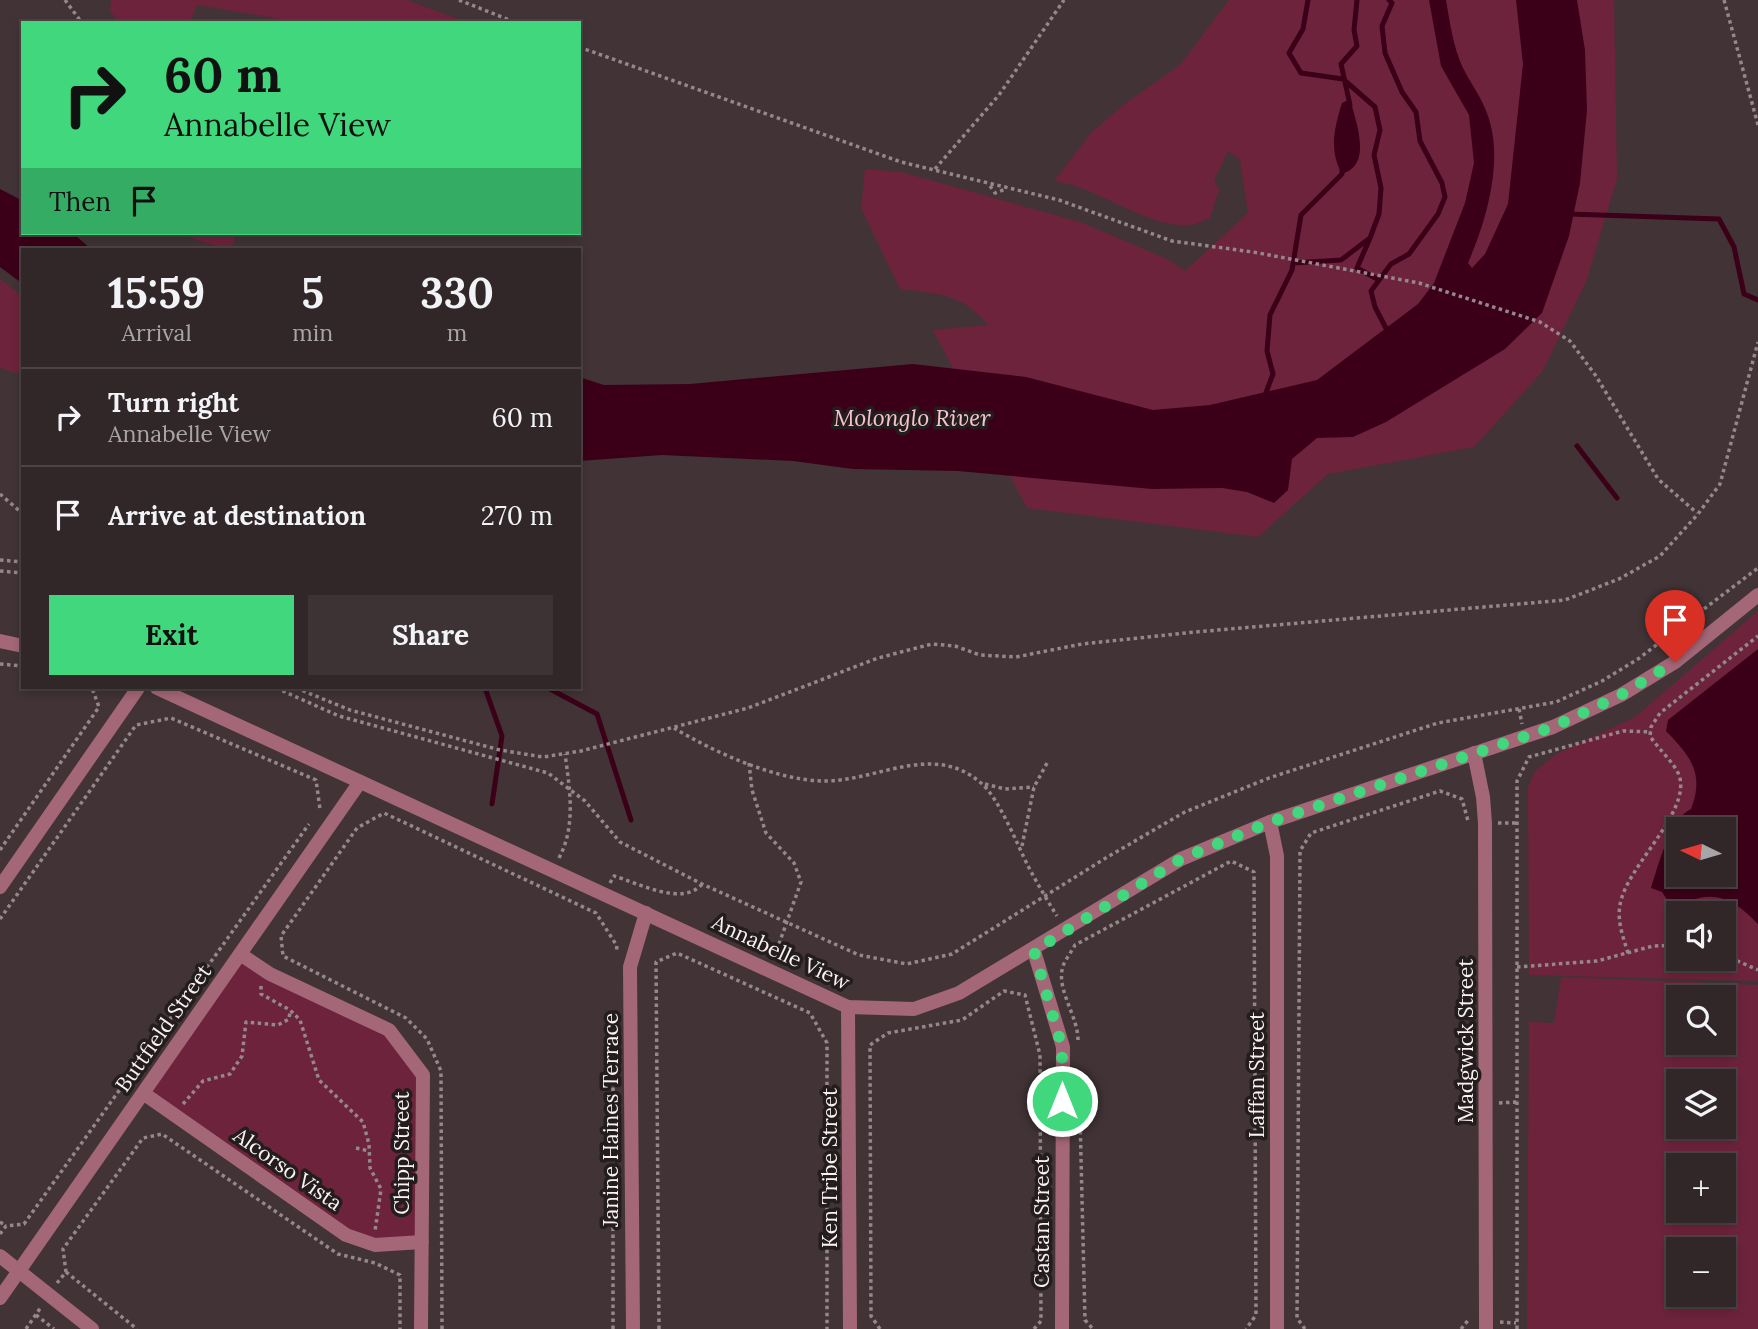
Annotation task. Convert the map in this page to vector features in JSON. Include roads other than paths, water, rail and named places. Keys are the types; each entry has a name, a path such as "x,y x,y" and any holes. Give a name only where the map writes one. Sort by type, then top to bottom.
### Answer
{"street":[{"name":"Annabelle View","path":"159,689 848,1007 914,1009 959,993 1034,951 1181,859 1270,822 1553,727 1621,695 1675,662 1758,595"},
{"path":"0,642 21,646"},
{"path":"0,887 137,689"},
{"name":"Madgwick Street","path":"1474,753 1485,823 1486,1329"},
{"name":"Buttfield Street","path":"0,1298 360,782"},
{"name":"Laffan Street","path":"1270,822 1277,856 1277,1329"},
{"name":"Janine Haines Terrace","path":"633,1329 630,967 646,913"},
{"name":"Castan Street","path":"1034,951 1062,1047 1062,1329"},
{"name":"Chipp Street","path":"240,954 270,974 389,1030 423,1075 421,1329"},
{"name":"Ken Tribe Street","path":"848,1007 850,1329"},
{"name":"Alcorso Vista","path":"143,1093 346,1235 375,1245 422,1242"},
{"path":"0,1256 92,1329"}],"water":[{"name":"Molonglo River","path":"1429,0 1446,0 1457,52 1486,109 1492,134 1494,152 1491,191 1468,263 1472,268 1485,254 1508,204 1523,64 1516,0 1577,0 1585,50 1587,110 1580,183 1569,236 1542,313 1505,349 1386,422 1353,437 1317,438 1292,459 1288,490 1274,503 1247,492 1222,488 1152,489 958,471 853,469 793,461 662,455 581,461 581,378 604,385 690,384 913,364 1026,377 1153,410 1210,405 1317,380 1418,304 1434,283 1465,203 1474,163 1469,115 1441,66"},
{"path":"1350,99 1358,130 1360,152 1357,162 1342,174 1335,157 1335,130 1342,103"},
{"path":"0,189 21,200 21,235 75,235 90,248 21,248 21,283 0,267"},
{"path":"1758,649 1758,924 1736,905 1736,901 1708,897 1690,901 1668,901 1662,892 1651,888 1666,844 1666,887 1736,887 1736,817 1681,817 1691,809 1696,775 1688,757 1666,731 1668,720"}],"waterway":[{"path":"1293,263 1341,260 1370,238 1379,214 1381,188 1374,155 1380,130 1375,107 1343,79 1301,73 1289,53 1303,29 1308,0"},
{"path":"1350,105 1341,64 1357,46 1354,30 1357,0"},
{"path":"1389,0 1392,3 1382,26 1385,53 1402,92 1416,112 1420,141 1442,183 1445,197 1438,214 1409,254 1391,264 1371,291 1375,307 1390,336"},
{"path":"1264,398 1273,374 1267,351 1270,315 1292,270 1301,215 1342,174 1342,170"},
{"path":"1569,214 1719,219 1734,247 1744,294 1758,300"},
{"path":"1370,238 1357,268 1379,280"},
{"path":"1577,446 1617,498"},
{"path":"485,689 502,736 492,804"},
{"path":"550,689 597,714 631,820"}]}
